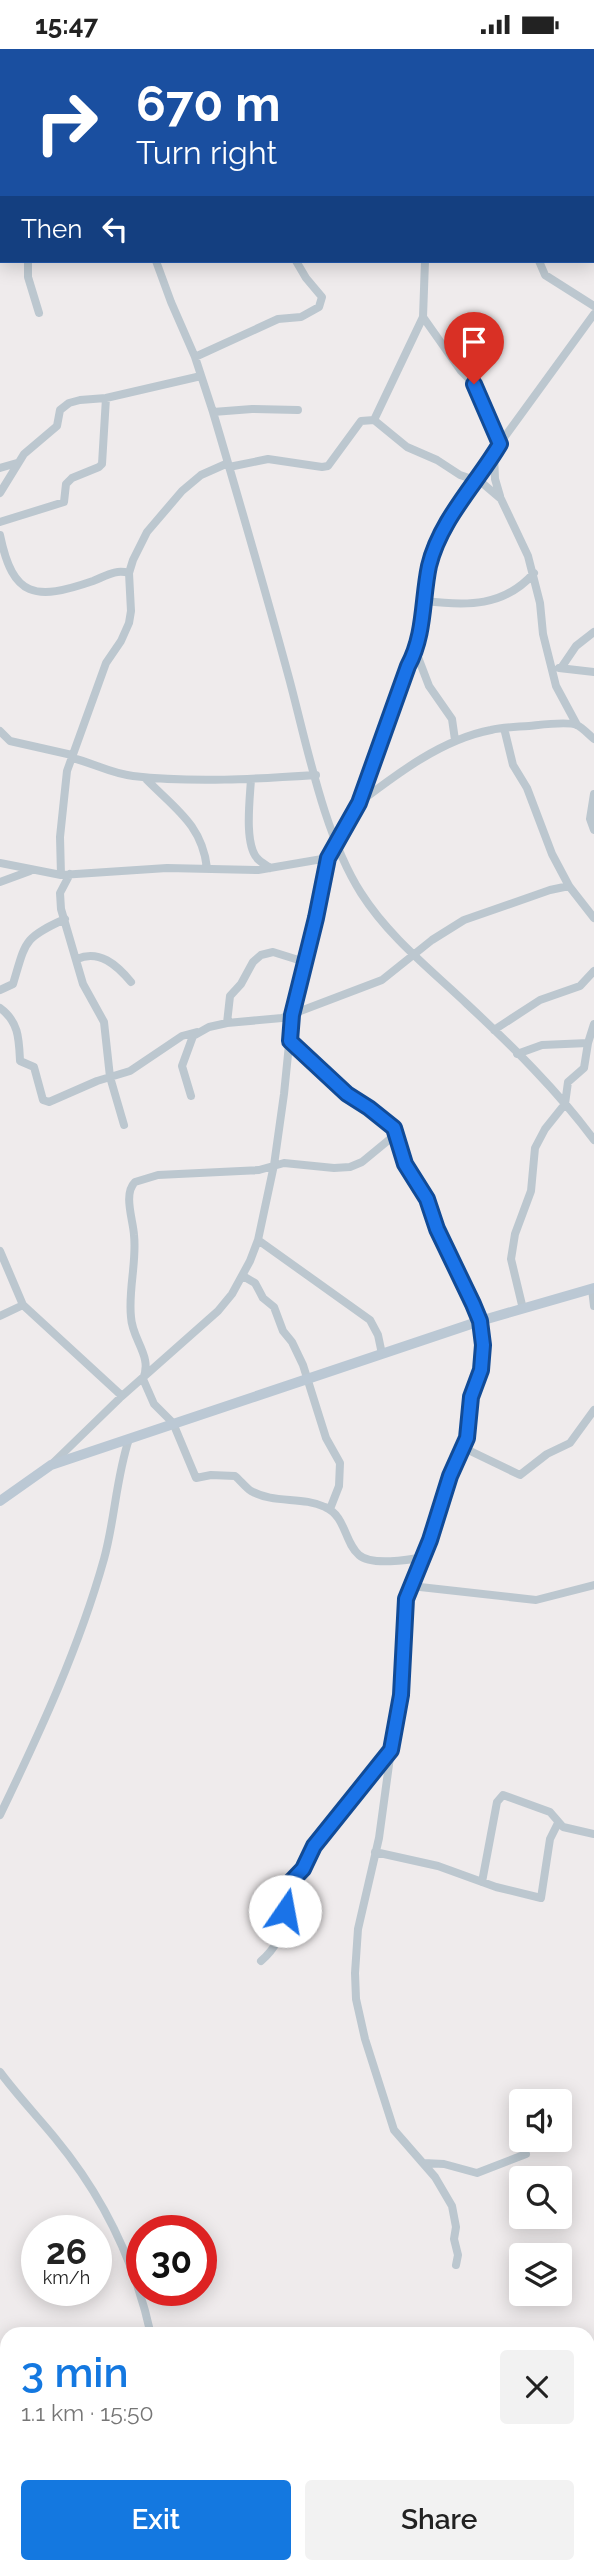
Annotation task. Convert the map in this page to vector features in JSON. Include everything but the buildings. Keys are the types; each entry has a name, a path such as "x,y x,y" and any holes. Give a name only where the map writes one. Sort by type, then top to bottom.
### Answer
{"street":[{"path":"28,263 30,288 39,313"},
{"path":"157,263 195,357 213,412 316,775 345,866 386,926 428,971 494,1030 565,1104 594,1140"},
{"path":"195,357 278,319 301,317 319,307 322,297 297,263"},
{"path":"374,420 423,317 425,263"},
{"path":"540,263 545,275 594,306"},
{"path":"0,1501 51,1465 122,1396 218,1311 243,1276 258,1241 274,1165 292,1015 328,858 359,803 408,666 416,652 429,565 438,542 474,479 594,314"},
{"path":"423,317 474,384 500,444"},
{"path":"0,493 17,463 57,426 60,410 69,403 106,398 201,376"},
{"path":"0,522 64,502 66,484 72,478 102,464 106,398"},
{"path":"213,412 298,410"},
{"path":"124,1125 110,1077 104,1022 83,984 61,909 60,893 65,875 60,837 66,771 106,663 129,623 129,573 147,532 201,475 229,465 268,459 323,467 328,465 361,421 374,420 407,447 437,460 460,475 474,479 500,499"},
{"path":"494,453 495,479 500,499 534,573 542,634 556,668 558,694 577,725 594,739"},
{"path":"0,468 17,463"},
{"path":"0,535 9,569 16,581 31,590 40,592 67,589 117,570 129,573"},
{"path":"425,601 449,604 481,603 504,597 523,585 534,573"},
{"path":"556,668 576,646 594,632"},
{"path":"416,652 429,686 452,719 455,740"},
{"path":"556,668 594,672"},
{"path":"359,803 396,775 455,740 504,728 577,725"},
{"path":"504,728 513,765 527,788 552,854 569,886 594,918"},
{"path":"0,731 10,741 72,756 116,773 145,778 251,779 316,775"},
{"path":"145,778 195,829 203,844 207,868"},
{"path":"251,779 251,841 256,857 270,869"},
{"path":"594,794 590,819 594,830"},
{"path":"0,863 65,875 167,868 231,871 270,869 328,858"},
{"path":"0,882 32,871"},
{"path":"0,1007 15,1024 19,1035 20,1061 34,1067 43,1100 49,1102 130,1071 182,1036 226,1023 292,1015 382,980 464,920 569,886"},
{"path":"0,990 13,984 23,949 29,941 44,927 65,919"},
{"path":"226,1023 230,996 241,984 253,962 261,955 273,952 306,962"},
{"path":"77,959 86,954 96,955 118,969 131,982"},
{"path":"494,1030 540,1000 580,986 594,971"},
{"path":"523,1309 512,1272 512,1248 531,1191 534,1148 565,1104 568,1081 581,1072 586,1063 594,1024"},
{"path":"191,1096 182,1066 193,1036 200,1032"},
{"path":"290,1041 347,1094 389,1123 396,1134 405,1164 427,1199 437,1229 480,1321 482,1364 471,1397 467,1438 450,1476 405,1609 401,1695 382,1821 358,1929 356,1999 365,2039 394,2130 444,2189 452,2206 458,2255 456,2265"},
{"path":"517,1054 542,1045 588,1043"},
{"path":"396,1134 355,1165 334,1168 284,1163 259,1170 158,1175 140,1179 131,1186 129,1196 135,1261 131,1319 148,1365 143,1379 154,1404 173,1423 196,1478 211,1475 235,1476 253,1492 278,1500 313,1502 330,1509 341,1522 356,1552 362,1557 394,1561 424,1557"},
{"path":"258,1241 370,1320 378,1335 382,1354"},
{"path":"0,1251 23,1305 122,1396"},
{"path":"243,1276 255,1283 263,1299 274,1307 283,1331 295,1347 326,1438 340,1463 339,1486 330,1509"},
{"path":"51,1465 480,1321 593,1288 594,1306"},
{"path":"0,1316 23,1305"},
{"path":"464,1448 520,1475 547,1454 570,1443 594,1410"},
{"path":"0,1815 2,1805 50,1710 80,1629 107,1546 118,1481 129,1439"},
{"path":"411,1586 536,1600 594,1585"},
{"path":"261,1961 273,1949 283,1927 285,1911 282,1891 303,1869 314,1846 391,1750"},
{"path":"482,1882 499,1798 508,1796 535,1806 550,1812 558,1822 569,1829 594,1834"},
{"path":"375,1852 438,1867 541,1898 550,1839 558,1822"},
{"path":"0,2072 56,2139 106,2212 138,2283 149,2327"},
{"path":"423,2163 443,2164 477,2173 526,2154"}],"route":[{"path":"285,1911 282,1891 303,1869 314,1846 391,1750 401,1695 406,1599 430,1540 450,1476 464,1448 469,1428 471,1397 482,1364 480,1321 437,1229 430,1205 405,1164 394,1128 369,1108 355,1101 290,1041 292,1015 328,858 359,803 408,666 416,652 429,565 438,542 474,479 485,468 500,444 474,384"}]}
